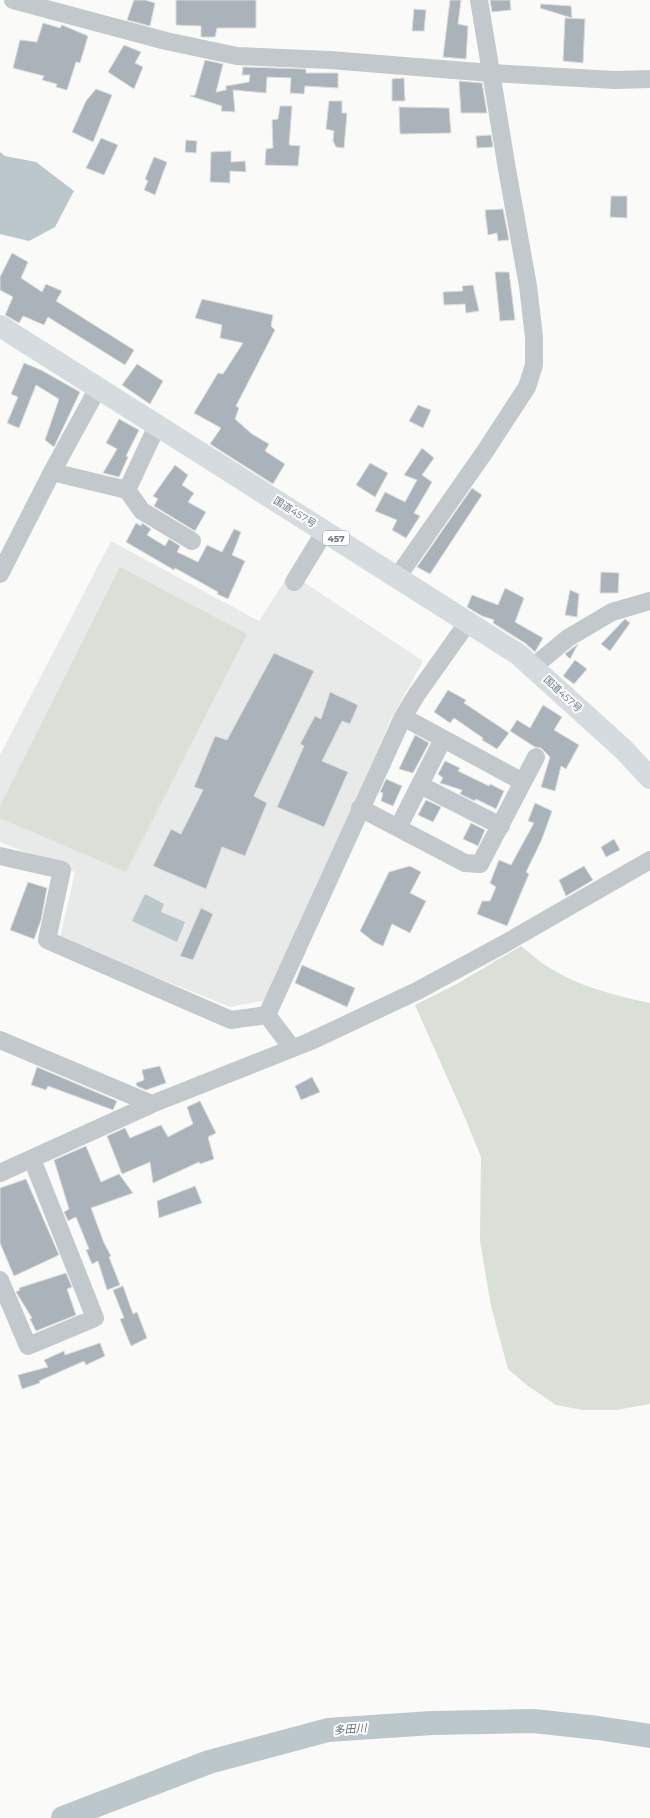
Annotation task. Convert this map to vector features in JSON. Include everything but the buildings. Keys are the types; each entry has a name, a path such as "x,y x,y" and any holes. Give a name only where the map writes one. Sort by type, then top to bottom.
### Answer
{"highway":[{"name":"国道457号","path":"0,326 398,576 518,654 623,749 650,778"}],"street":[{"path":"13,0 166,41 237,56 330,60 491,73 615,80 650,79"},
{"path":"398,576 527,387 534,364 534,337 528,286 479,0"},
{"path":"0,574 52,472 98,388"},
{"path":"127,490 157,426"},
{"path":"52,472 127,490 142,511 192,541"},
{"path":"294,582 325,531"},
{"path":"533,667 568,638 612,612 650,600"},
{"path":"267,1015 360,808 403,717 416,694 468,622"},
{"path":"403,717 523,782"},
{"path":"398,828 443,739"},
{"path":"360,808 465,863 480,864 536,757"},
{"path":"420,785 501,826"},
{"path":"0,856 62,870 47,940 231,1020 267,1015"},
{"path":"0,1173 152,1104 311,1041 418,991 504,944 650,860"},
{"path":"267,1015 292,1048"},
{"path":"0,1040 152,1104"},
{"path":"0,1280 28,1346 95,1318 32,1159"}],"shaded area":[{"path":"0,152 5,156 36,162 74,191 55,227 29,241 0,234"},
{"path":"111,541 259,621 290,573 423,661 391,719 267,1000 230,1007 60,938 75,872 0,842 0,755"},
{"path":"120,567 247,634 126,872 0,818 0,806"},
{"path":"145,894 164,904 161,912 185,922 177,942 132,921"},
{"path":"521,946 548,967 572,980 610,994 650,1003 650,1404 616,1410 583,1410 556,1405 528,1386 508,1369 491,1306 480,1241 481,1157 415,1005 455,985"}],"waterway":[{"name":"多田川","path":"63,1818 209,1762 328,1730 432,1723 533,1721 598,1728 650,1736"}]}
